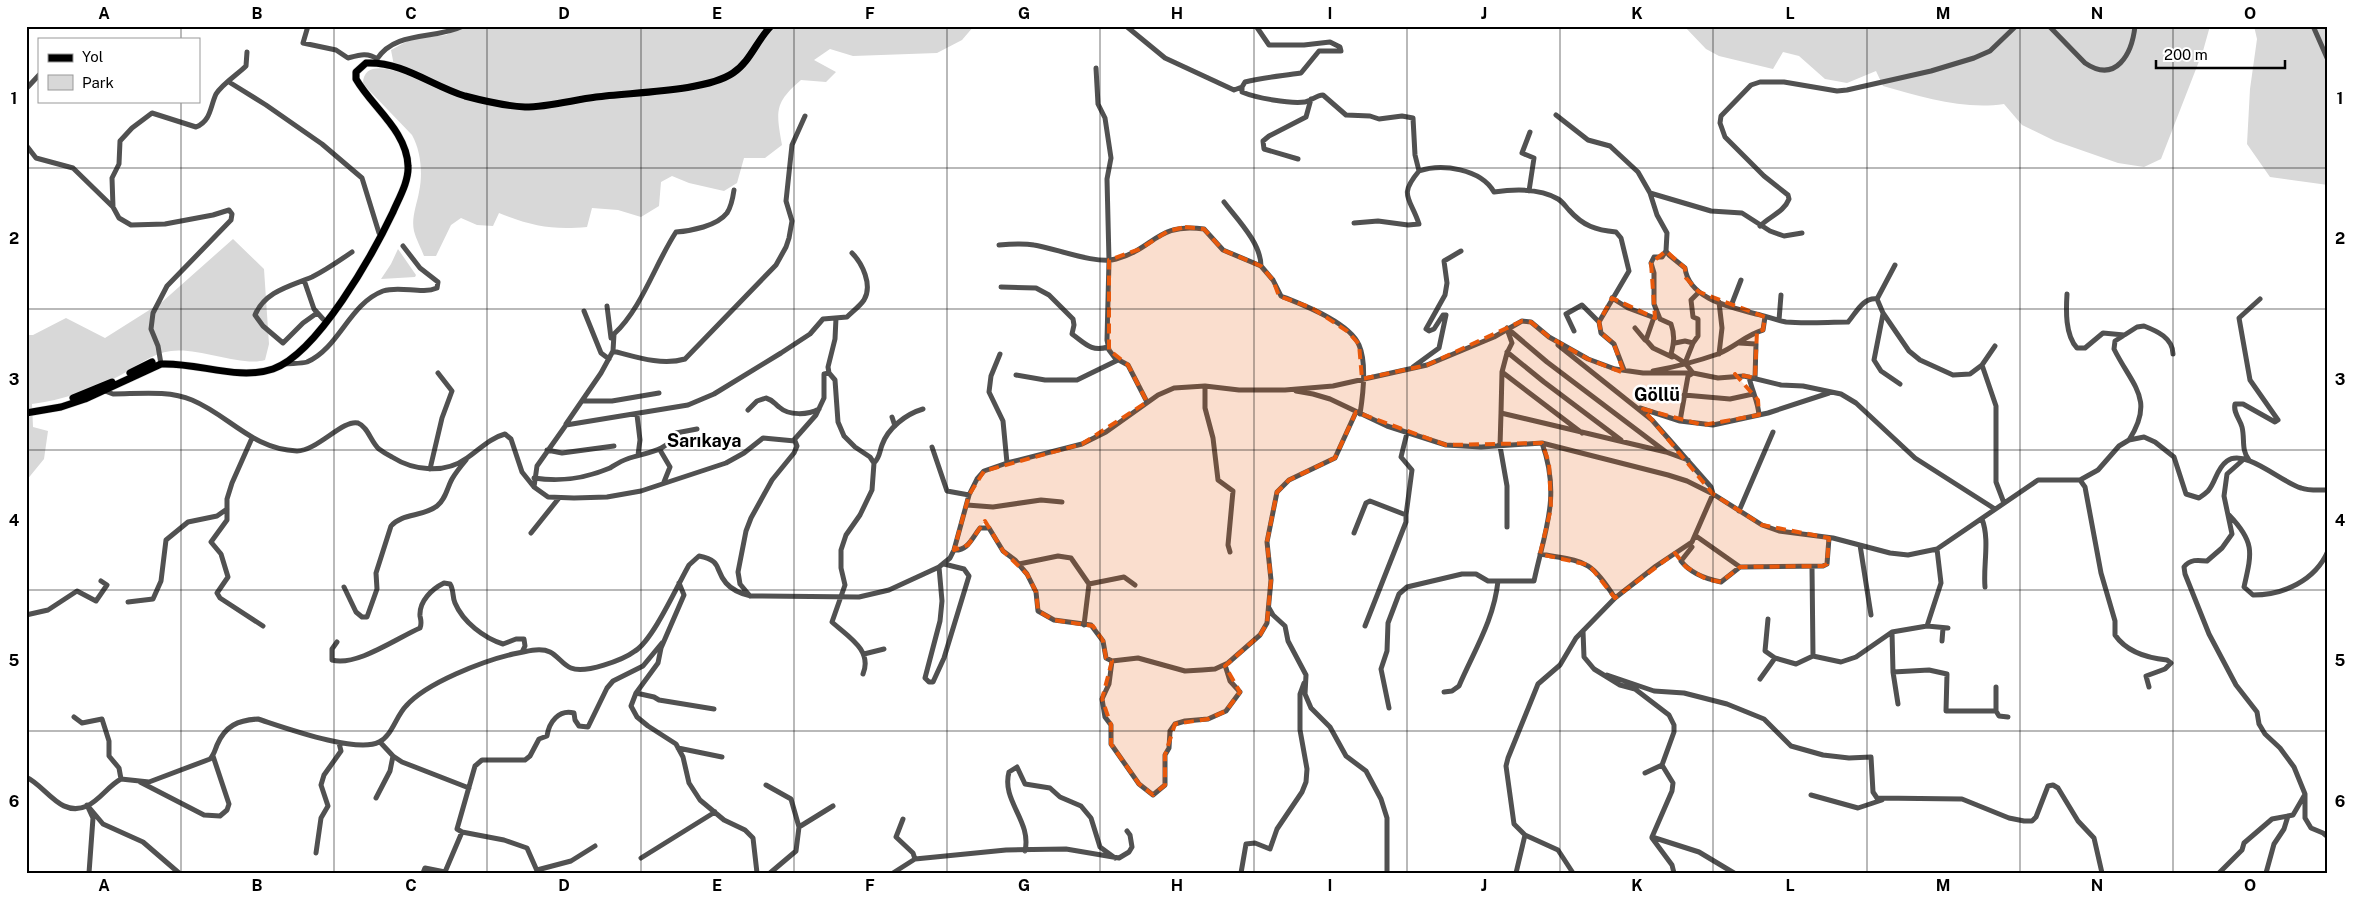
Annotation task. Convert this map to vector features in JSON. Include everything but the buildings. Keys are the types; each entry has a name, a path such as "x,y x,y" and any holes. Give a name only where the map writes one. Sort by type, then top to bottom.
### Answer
{"main road":[{"path":"26,411 61,407 160,362 181,360 238,367 263,367 275,364 289,356 323,319 363,264 401,184 405,164 401,152 387,127 352,80 353,70 357,64 377,59 404,66 466,91 510,102 532,103 592,93 676,84 726,74 740,62 757,34 765,26"},
{"path":"160,362 250,372 274,369 284,364 305,346 359,276 381,236 407,177 408,165 401,142 391,125 356,79 356,72 362,65 366,63 383,64 409,72 464,95 515,106 530,107 605,95 677,88 718,80 732,74 744,65 771,26"}],"street":[{"path":"301,26 305,32"},
{"path":"308,26 303,43 336,50 348,58 365,54 372,55 377,59 384,49 410,37 442,34 463,26"},
{"path":"1126,26 1165,58 1234,90 1242,87 1246,82 1256,79 1301,73 1319,51 1341,50 1340,47 1330,42 1269,45 1256,26"},
{"path":"1760,226 1770,216 1784,208 1789,199 1788,194 1764,176 1725,137 1720,123 1721,116 1751,85 1768,81 1837,91 1847,90 1932,71 1974,58 1990,51 2016,26"},
{"path":"2050,26 2085,63 2096,69 2106,71 2117,66 2125,58 2131,47 2135,26"},
{"path":"2313,26 2328,60"},
{"path":"113,208 112,178 119,164 120,141 132,128 152,113 196,127 201,125 207,120 217,92 246,66 247,52"},
{"path":"1096,68 1098,104 1105,118 1111,158 1108,179 1108,347 1118,360 1128,365 1147,402"},
{"path":"26,89 38,76"},
{"path":"229,82 266,104 322,144 362,178 379,233"},
{"path":"1242,87 1242,92 1250,95 1296,102 1307,102 1317,95 1323,95 1346,115 1370,116 1379,119 1402,116 1413,118 1415,155 1419,171"},
{"path":"1298,159 1264,149 1263,141 1306,117 1311,99"},
{"path":"1556,115 1588,140 1610,146 1638,172 1650,193 1657,215 1667,233 1666,251 1662,258 1654,257 1651,263 1654,274 1654,304 1660,319"},
{"path":"614,351 657,361 677,362 685,359 776,265 789,238 792,221 786,201 792,145 805,116"},
{"path":"1529,191 1534,158 1522,153 1530,132"},
{"path":"26,145 36,158 73,168 113,208 119,218 131,225 165,224 213,216 224,210 229,210 232,214 231,220 167,286 153,313 150,329 158,346 160,362"},
{"path":"1354,223 1378,221 1408,225 1419,224 1406,195 1408,183 1419,171 1429,167 1449,168 1480,177 1490,185 1494,192 1520,189 1551,196 1560,200 1578,220 1592,229 1616,232 1621,238 1629,271 1599,322"},
{"path":"534,487 537,466 583,401 614,351 614,334 625,324 641,297 662,252 676,232 690,231 727,213 734,190"},
{"path":"1650,193 1711,211 1742,213 1760,226 1784,236 1802,233"},
{"path":"1224,202 1248,235 1261,258 1261,266"},
{"path":"954,550 960,551 968,545 980,528 985,526 989,528 1004,552 1019,564 1035,588 1038,611 1054,620 1094,628 1103,641 1106,658 1112,661 1138,658 1185,671 1215,669 1225,665 1260,635 1267,623 1271,580 1267,542 1277,492 1289,480 1336,458 1358,413 1363,366 1359,344 1347,331 1312,308 1281,296 1273,280 1261,266 1223,250 1204,229 1191,228 1168,231 1140,250 1115,260 1071,255 1031,244 999,244"},
{"path":"284,364 306,362 327,347 361,306 384,291 406,288 431,291 437,288 438,282 420,268 403,246"},
{"path":"1666,251 1668,255 1685,268 1686,278 1699,292 1719,302 1765,317 1779,320 1848,322 1865,302 1871,298 1877,299"},
{"path":"317,313 303,322 283,343 263,326 256,315 259,307 276,291 304,280 352,252"},
{"path":"566,425 637,415 688,405 714,394 810,334 823,319 847,317 864,299 866,293 861,262 852,252"},
{"path":"1408,370 1439,348 1446,315 1443,315 1434,329 1429,331 1426,329 1445,295 1447,282 1444,261 1462,252"},
{"path":"1877,299 1895,265"},
{"path":"304,280 317,313 323,319"},
{"path":"1731,306 1741,280"},
{"path":"1001,288 1036,288 1043,291 1050,295 1073,319 1072,334 1091,348 1097,350 1108,347"},
{"path":"1686,363 1693,343 1698,336 1698,319 1693,317 1691,300 1699,292"},
{"path":"2067,294 2066,312 2072,343 2077,348 2085,348 2103,333 2124,335"},
{"path":"1779,320 1781,295"},
{"path":"1612,298 1628,308 1671,324 1675,343 1672,356"},
{"path":"1877,299 1883,313 1909,351 1920,360 1952,375 1970,374 1982,365 1995,346"},
{"path":"2247,459 2242,428 2234,409 2236,404 2243,404 2275,422 2278,420 2250,380 2240,318 2260,299"},
{"path":"1719,302 1722,328 1719,354"},
{"path":"1574,331 1566,314 1582,304 1599,322 1601,333 1614,344 1624,370"},
{"path":"607,306 614,351"},
{"path":"584,311 602,353 609,359"},
{"path":"1883,313 1874,360 1881,370 1900,384"},
{"path":"1646,340 1654,317"},
{"path":"1643,373 1719,354 1752,333 1763,330 1765,317"},
{"path":"836,318 829,373 835,380 838,422 844,436 855,447 870,457 874,463 872,490 860,514 846,535 841,550 841,568 845,585 832,622 855,642 864,654 866,659 863,674"},
{"path":"26,777 57,802 70,808 87,806 121,779 140,782 204,815 220,816 227,810 229,804 213,756 223,732 230,726 249,720 258,720 339,743 360,746 380,742 393,726 405,706 426,690 491,659 532,650 549,651 572,668 586,671 635,652 646,642 689,565 699,556 711,558 718,566 725,583 740,593 751,596 842,598 859,597 889,590 942,566 954,550 969,495 977,479 984,471 1007,463 1082,444 1106,432 1158,395 1174,388 1205,386 1239,390 1285,390 1333,386 1427,365 1494,337 1522,321 1531,322 1652,420 1711,487 1713,494 1696,536 1689,544 1656,566 1615,598 1576,638 1560,664 1538,684 1529,702 1518,736 1508,758 1506,766 1514,824 1525,835 1558,850 1573,873"},
{"path":"2129,440 2139,426 2143,408 2137,390 2114,349 2115,342 2137,327 2144,326 2169,340 2173,347 2172,354"},
{"path":"1507,328 1512,343 1502,372 1500,446 1507,486 1507,527"},
{"path":"1507,328 1554,368 1666,452"},
{"path":"1635,328 1653,348 1686,363 1693,373"},
{"path":"1549,338 1588,360 1615,369 1643,373 1693,373 1718,378 1752,377 1781,385 1803,386 1841,394 1856,403 1915,458 1995,509"},
{"path":"1675,343 1685,341 1693,343"},
{"path":"1739,343 1756,344 1752,377 1753,394 1758,400 1759,415"},
{"path":"1508,352 1623,442"},
{"path":"1000,354 991,376 989,392 1003,421 1007,463"},
{"path":"1016,375 1045,380 1077,380 1118,360"},
{"path":"1982,365 1996,406 1996,482 2004,503"},
{"path":"1502,372 1582,433"},
{"path":"430,469 442,418 452,392 438,373"},
{"path":"793,441 812,422 819,409 824,398 824,374 829,373"},
{"path":"1680,421 1688,376 1693,373"},
{"path":"1205,386 1205,408 1213,438 1218,480 1233,491 1228,545 1230,552"},
{"path":"104,389 113,394 174,395 191,400 212,410 252,438 270,446 298,451 320,444 348,424 357,423 363,426 378,448 397,460 415,468 430,469 450,466 466,460"},
{"path":"1285,390 1313,394 1330,399 1407,433 1446,445 1500,446 1542,444 1674,477 1687,481 1713,494 1762,525 1829,538 1890,553 1908,555 1937,549 2038,480 2080,480 2098,470 2119,446 2129,440 2144,437 2155,442 2174,457 2186,494 2199,498 2208,491 2217,472 2228,460 2247,459 2280,480 2302,489 2328,490"},
{"path":"583,401 612,401 659,392"},
{"path":"1635,406 1680,421 1713,425 1759,415 1831,392"},
{"path":"1684,396 1730,399 1753,394"},
{"path":"748,410 757,402 766,398 774,401 781,410 794,413 812,413 819,409"},
{"path":"874,463 880,457 882,445 886,437 895,426 914,412 923,409"},
{"path":"1501,413 1666,452 1688,460"},
{"path":"637,415 640,440 638,455"},
{"path":"892,417 895,426"},
{"path":"534,478 562,481 596,474 638,455 660,450 671,442 676,433 697,429"},
{"path":"1739,511 1773,432"},
{"path":"1365,626 1406,522 1412,470 1401,456 1407,433"},
{"path":"344,587 356,612 362,617 367,617 377,588 376,573 391,526 396,520 423,513 438,506 444,498 452,478 466,460 484,444 505,434 511,438 522,472 534,487 548,497 559,498 607,497 641,490 726,463 744,453 763,438 793,441 797,446 794,453 772,480 751,518 746,532 738,572 740,584 751,596"},
{"path":"252,438 232,483 227,520 211,542 221,554 228,577 217,593 220,598 263,626"},
{"path":"1389,708 1381,669 1387,651 1388,623 1398,594 1407,587 1462,574 1476,574 1488,581 1534,581 1551,508 1549,463 1542,444"},
{"path":"547,450 562,453 614,446"},
{"path":"932,447 947,491 969,495"},
{"path":"660,450 670,467 664,482"},
{"path":"2247,459 2227,474 2224,496 2232,534 2222,548 2207,561 2195,560 2187,563 2184,567 2185,574 2209,634 2236,685 2258,712 2259,724 2265,734 2280,748 2294,767 2305,794 2305,818 2311,828 2324,833 2328,837"},
{"path":"2080,480 2085,487 2101,573 2115,621 2115,635 2123,645 2171,663 2165,669 2146,676 2148,688"},
{"path":"531,533 559,498"},
{"path":"967,505 993,507 1041,500 1062,502"},
{"path":"1354,534 1366,503 1370,501 1406,515"},
{"path":"128,602 154,599 161,581 166,540 188,522 217,516 227,509"},
{"path":"2229,514 2242,528 2250,541 2248,568 2244,587 2253,595 2279,594 2289,589 2307,577 2328,551"},
{"path":"1982,519 1986,538 1983,569 1985,587"},
{"path":"1696,536 1740,567"},
{"path":"1689,544 1692,547 1681,561 1686,567 1706,579 1721,582 1740,567 1827,564 1829,538"},
{"path":"1860,546 1871,615"},
{"path":"1927,626 1941,583 1937,549"},
{"path":"1540,554 1575,560 1589,565 1599,574 1615,598"},
{"path":"1019,564 1058,556 1071,558 1090,584 1084,625"},
{"path":"942,566 964,569 969,576 944,658 933,682 929,682 925,678 940,621 942,566"},
{"path":"1812,566 1813,656"},
{"path":"1090,584 1124,577 1135,585"},
{"path":"26,615 48,610 77,591 96,601 107,585 101,581"},
{"path":"1444,692 1452,691 1459,686 1486,629 1496,599 1498,581"},
{"path":"337,642 332,649 332,660 340,662 360,656 420,628 422,623 420,614 423,602 428,594 444,583 450,584 453,588 455,604 474,628 490,640 503,644 516,639 524,639 525,646 522,652"},
{"path":"679,583 684,595 662,644 658,663 636,693 631,706 637,717 676,744 683,757 690,783 700,800 724,820 745,830 754,838 757,873"},
{"path":"1269,607 1273,615 1286,626 1288,641 1306,675 1306,694 1311,708 1330,727 1346,756 1366,771 1381,800 1387,818 1387,873"},
{"path":"1768,619 1764,651 1775,658 1796,664 1813,656 1841,662 1856,657 1892,632 1927,626 1946,628 1942,641"},
{"path":"1583,632 1584,657 1605,676 1620,685 1635,689 1668,715 1674,725 1674,732 1662,765 1645,773"},
{"path":"1892,632 1893,672 1898,704"},
{"path":"595,846 571,861 538,871 527,848 504,840 462,832 457,828 475,766 479,762 500,759 525,760 530,756 539,739 547,736 552,720 559,715 574,713 575,720 579,726 588,727 607,688 613,681 643,666 662,644"},
{"path":"864,654 884,648"},
{"path":"1760,679 1775,658"},
{"path":"1112,661 1109,684 1102,699 1105,717 1111,725 1111,744 1139,784 1153,795 1164,785 1164,755 1169,748 1170,731 1175,724 1208,719 1226,710 1240,692 1230,681 1225,665"},
{"path":"1893,672 1941,671 1946,674 1946,710 1996,711"},
{"path":"1241,873 1246,844 1255,843 1270,848 1277,829 1302,792 1306,782 1308,769 1300,730 1300,694 1306,675"},
{"path":"1605,676 1639,684 1654,691 1684,693 1727,704 1764,719 1791,746 1832,756 1849,758 1871,757 1875,797 1962,799 1994,813 2024,821 2032,821 2036,817 2048,786 2053,785 2058,788 2078,821 2094,838 2102,873"},
{"path":"1996,687 1996,711 1999,716 2008,717"},
{"path":"636,693 659,700 714,710"},
{"path":"74,717 82,723 102,719 109,741 109,756 119,768 121,779"},
{"path":"380,742 393,756 402,762 469,788"},
{"path":"316,853 321,818 328,806 321,785 324,775 341,751 339,743"},
{"path":"678,748 722,757"},
{"path":"140,782 162,778 213,756"},
{"path":"376,798 390,771 393,756"},
{"path":"1652,837 1672,791 1673,783 1662,765"},
{"path":"1025,851 1026,832 1006,787 1009,772 1017,767 1025,784 1050,788 1060,797 1081,806 1091,818 1100,847 1115,858"},
{"path":"766,785 791,799 799,827 796,851 770,873"},
{"path":"2219,873 2242,850 2244,843 2258,834 2272,819 2293,814 2305,794"},
{"path":"1811,795 1858,808 1886,798"},
{"path":"87,806 93,818 89,873"},
{"path":"87,806 103,824 144,842 179,873"},
{"path":"799,827 833,806"},
{"path":"641,858 715,812"},
{"path":"2266,873 2274,844 2284,828 2288,816"},
{"path":"903,819 896,836 913,853 915,858"},
{"path":"893,873 915,858 950,857 962,854 1066,850 1115,858 1125,855 1132,847 1130,834 1127,830"},
{"path":"423,873 425,868 445,872 462,832"},
{"path":"1516,873 1525,835"},
{"path":"1652,837 1672,865 1674,873"},
{"path":"1652,837 1699,852 1734,873"},
{"path":"559,865 560,873"}],"highlighted area":[{"path":"1185,227 1204,229 1223,250 1261,266 1273,280 1279,296 1312,308 1347,331 1359,344 1362,379 1427,365 1522,321 1531,322 1549,337 1588,359 1624,373 1614,344 1601,333 1599,322 1612,298 1655,318 1651,263 1666,251 1685,268 1686,278 1699,292 1765,317 1763,330 1757,331 1755,378 1735,374 1758,400 1759,415 1703,425 1643,409 1713,494 1762,525 1829,538 1827,564 1823,566 1740,567 1721,582 1706,579 1686,567 1675,553 1615,598 1589,565 1540,554 1551,508 1549,463 1542,443 1446,445 1356,412 1335,458 1289,480 1277,492 1267,542 1271,580 1267,623 1260,635 1225,666 1240,692 1226,711 1208,719 1175,724 1165,755 1165,785 1153,795 1139,784 1111,744 1111,725 1102,699 1112,661 1106,658 1103,641 1093,626 1054,620 1038,611 1036,592 1027,574 1003,551 985,521 968,545 954,550 969,495 984,471 1082,444 1147,402 1128,365 1109,350 1109,260 1140,249 1168,231"}],"green space":[{"path":"463,26 974,26 962,40 937,53 853,56 830,49 814,60 836,72 826,82 801,80 786,95 779,108 778,116 782,145 765,158 744,158 737,183 724,191 689,183 672,176 661,182 659,206 641,217 618,210 592,208 587,227 563,228 542,226 499,213 493,226 477,225 461,218 451,225 436,256 424,256 413,226 421,178 415,141 412,135 363,84 364,78 369,70 379,68 395,71 391,50 411,39 446,35"},
{"path":"1684,26 2210,26 2203,51 2161,159 2144,167 2118,163 2055,141 2022,125 2004,104 1958,104 1913,94 1883,86 1876,71 1847,83 1825,79 1799,56 1783,52 1773,69 1719,56 1706,49"},
{"path":"2254,26 2328,26 2328,185 2270,177 2247,144 2250,89 2257,39"},
{"path":"233,239 264,269 269,344 265,360 244,361 194,352 164,352 88,390 55,400 32,404 33,427 48,431 44,459 26,481 26,335 33,335 66,318 105,338 162,302"},
{"path":"398,249 416,275 415,277 381,279 391,264"}],"district":[{"name":"Göllü","path":"1657,394"},
{"name":"Sarıkaya","path":"704,440"}]}
